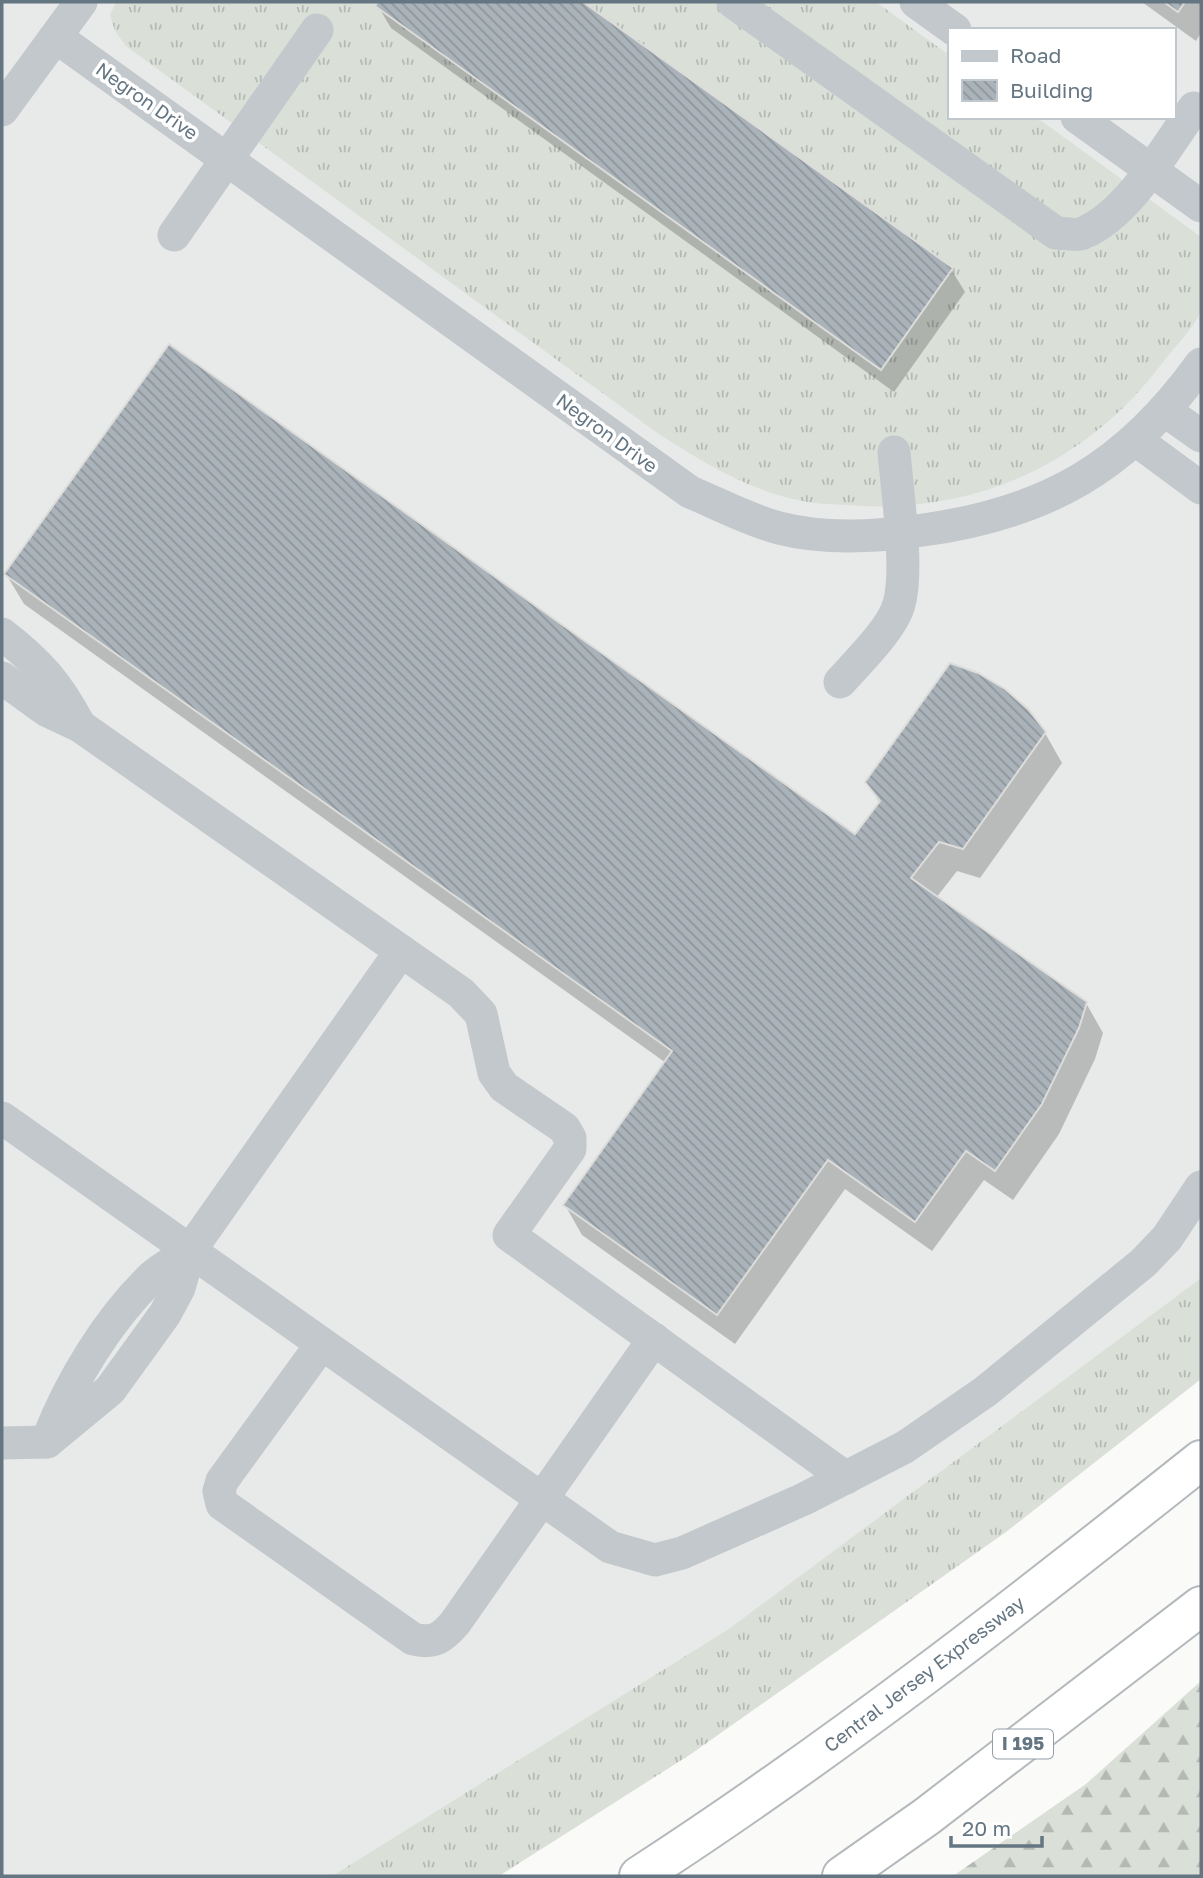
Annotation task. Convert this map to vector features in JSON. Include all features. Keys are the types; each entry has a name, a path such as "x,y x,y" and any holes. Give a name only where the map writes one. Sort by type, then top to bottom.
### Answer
{"highway":[{"name":"Central Jersey Expressway","path":"639,1876 859,1724 1038,1590 1201,1460"},
{"name":"I 195","path":"842,1876 979,1777 1201,1606"}],"street":[{"path":"2,110 81,2"},
{"path":"733,2 1056,233 1082,234 1114,212 1150,170 1194,108"},
{"path":"916,2 952,28"},
{"path":"174,235 317,30"},
{"name":"Negron Drive","path":"56,37 690,492 780,528 853,537 900,534 975,523 1029,507 1078,481 1136,440 1201,364"},
{"path":"1080,119 1201,206"},
{"path":"1164,410 1201,436"},
{"path":"1136,440 1201,488"},
{"path":"840,682 894,617 900,604 900,534 894,452"},
{"path":"2,634 45,670 61,690 80,726"},
{"path":"2,678 46,710 80,726 461,993 481,1014 494,1073 504,1087 564,1128 570,1138 570,1149 509,1235 846,1478"},
{"path":"2,1443 47,1442 61,1404 80,1369 130,1302 154,1275 189,1252 401,951"},
{"path":"2,1118 610,1547 655,1560 682,1553 846,1478 905,1447 986,1391 1143,1263 1173,1229 1201,1187"},
{"path":"321,1345 222,1480 219,1491 222,1504 402,1632 413,1639 428,1643 443,1637 543,1500 654,1339"}],"shaded area":[{"path":"2,2 1201,2 1201,1278 727,1630 332,1876 2,1876"}],"green space":[{"path":"116,2 876,2 948,54 948,119 1039,119 1201,237 1201,311 1189,330 1133,398 1099,429 1063,455 1024,476 982,491 938,502 893,506 816,503 779,495 724,473 656,432 126,46 115,31 110,15"},
{"path":"1201,1278 1201,1379 1006,1532 691,1754 499,1876 332,1876 727,1630"},
{"path":"1201,1681 1201,1876 953,1876 1086,1784"}],"building":[{"path":"378,2 583,2 953,268 881,370 375,6"},
{"path":"1164,2 1185,2 1178,12"},
{"path":"169,344 855,834 880,801 865,782 950,663 978,673 1005,689 1028,709 1046,732 963,849 939,842 911,878 1087,1002 1079,1028 1042,1104 995,1171 966,1151 915,1222 828,1160 717,1315 563,1205 672,1051 4,574"}]}
